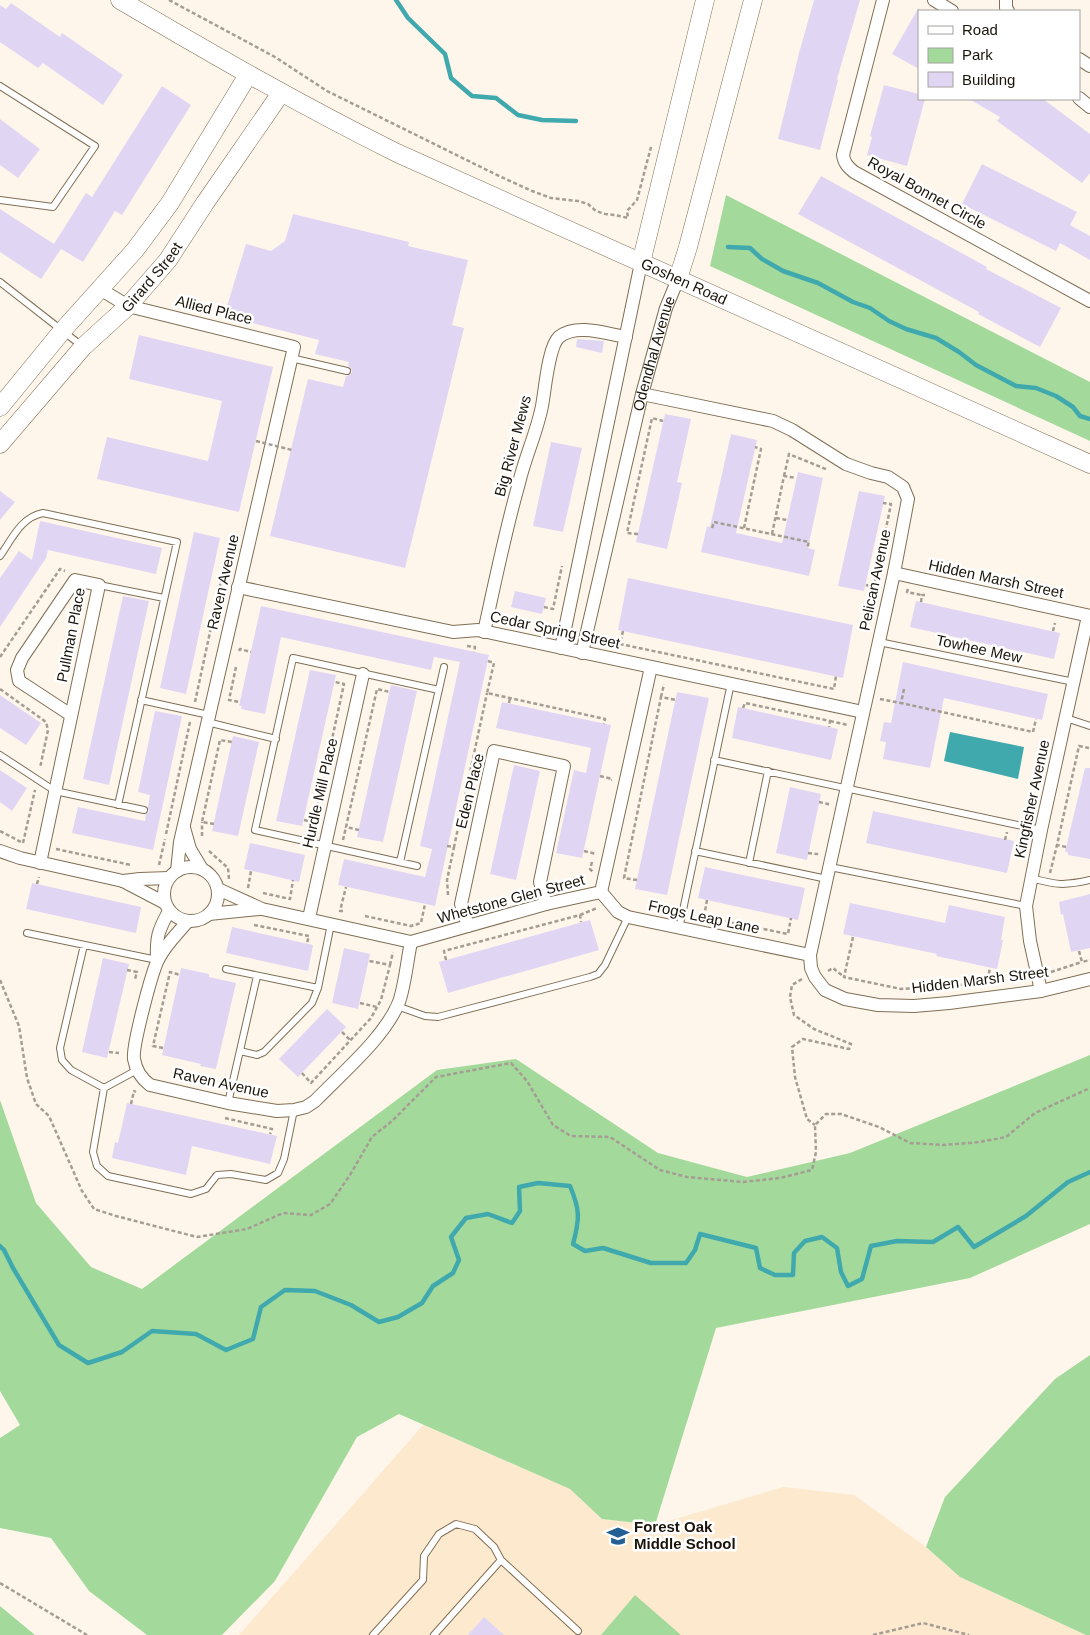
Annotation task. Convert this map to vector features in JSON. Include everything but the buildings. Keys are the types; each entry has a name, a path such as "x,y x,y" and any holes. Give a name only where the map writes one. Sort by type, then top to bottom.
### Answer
{"street":[{"name":"Goshen Road","path":"120,0 324,117 397,153 1090,464"},
{"path":"641,263 705,0"},
{"name":"Odendhal Avenue","path":"582,653 642,394 666,308 678,280 691,237 753,0"},
{"name":"Royal Bonnet Circle","path":"883,0 842,155 844,161 854,172 1090,301"},
{"path":"934,0 950,10"},
{"name":"Girard Street","path":"0,407 63,330 135,250 170,203 248,75"},
{"name":"Girard Street","path":"0,444 83,346 128,306 168,260 281,93"},
{"path":"1080,99 1090,107"},
{"name":"Odendhal Avenue","path":"560,648 641,263"},
{"name":"Allied Place","path":"100,289 128,306 292,352"},
{"name":"Big River Mews","path":"484,632 519,482 542,408 553,347 559,337 571,331 583,330 626,337"},
{"name":"Raven Avenue","path":"173,874 292,352"},
{"name":"Pelican Avenue","path":"642,394 773,422 792,430 846,464 888,477 903,486 908,499 894,573 810,955"},
{"name":"Hidden Marsh Street","path":"894,573 1089,616"},
{"name":"Pullman Place","path":"40,863 99,585 75,580 22,658 17,670 19,681 71,715"},
{"name":"Cedar Spring Street","path":"238,587 453,632 478,630 864,712"},
{"name":"Kingfisher Avenue","path":"1041,990 1030,941 1026,906 1089,616"},
{"name":"Whetstone Glen Street","path":"209,914 244,901 262,909 411,942 546,904 601,892 651,666"},
{"name":"Hurdle Mill Place","path":"309,918 363,674"},
{"name":"Eden Place","path":"468,926 461,904 494,751 564,766 540,882 546,904"},
{"name":"Raven Avenue","path":"184,825 190,849 202,869"},
{"path":"0,851 20,858 123,882 167,907 181,920 196,921 209,914 215,907 224,887"},
{"path":"158,960 156,939 167,907 164,894 165,886 173,874 184,867 202,869 215,881 244,901"},
{"path":"123,882 173,874"},
{"name":"Frogs Leap Lane","path":"601,892 618,912 628,917 810,955"},
{"path":"137,1070 134,1058 141,1022 158,960 165,947 188,921"},
{"name":"Raven Avenue","path":"137,1070 142,1079 150,1084 228,1103 277,1111 306,1107 315,1101 380,1034 393,1016 400,1000 411,942"},
{"name":"Hidden Marsh Street","path":"810,955 811,968 825,990 845,999 878,1005 914,1006 1041,990 1090,979"}],"lane":[{"path":"0,86 95,146 53,207 0,200"},
{"path":"0,282 83,346"},
{"path":"292,352 347,372"},
{"path":"0,556 24,521 34,515 44,513 177,542 118,805"},
{"path":"99,585 164,598"},
{"name":"Towhee Mew","path":"879,642 1074,682"},
{"path":"417,866 255,830 293,658 438,690"},
{"path":"400,862 444,666"},
{"path":"679,928 731,683"},
{"path":"141,700 276,739"},
{"path":"1066,718 1090,726"},
{"path":"0,755 55,791 144,810"},
{"path":"714,760 1041,830"},
{"path":"749,863 768,771"},
{"path":"695,851 827,880"},
{"path":"830,867 1026,906"},
{"path":"1031,878 1055,885 1090,880"},
{"path":"397,1006 425,1016 438,1017 598,974 605,965 628,917"},
{"path":"240,1052 257,1055 264,1052 312,1003 318,988 331,924"},
{"path":"27,933 158,960"},
{"path":"84,945 60,1048 62,1060 71,1070 104,1088"},
{"path":"226,969 318,988"},
{"path":"228,1103 258,976"},
{"path":"104,1088 137,1070"},
{"path":"104,1088 93,1152 97,1166 108,1176 191,1194 206,1189 217,1175 231,1174 266,1180 278,1173 284,1159 294,1110"},
{"path":"373,1635 423,1580 424,1556 439,1534 456,1524 475,1529 494,1547 501,1560 578,1631"},
{"path":"434,1635 501,1560"}],"path":[{"path":"170,0 275,57 327,92 532,192 551,198 578,201 588,204 596,211 628,218"},
{"path":"638,534 627,532 652,418 663,421"},
{"path":"256,441 292,450"},
{"path":"744,528 761,449 755,447"},
{"path":"772,534 789,454 835,473"},
{"path":"784,476 796,478"},
{"path":"868,612 891,504 883,503"},
{"path":"776,518 786,520"},
{"path":"712,528 714,522 744,528 809,542 807,548"},
{"path":"866,585 874,587"},
{"path":"921,602 922,595 932,597"},
{"path":"1046,622 1055,624 1053,631"},
{"path":"620,644 623,631"},
{"path":"586,637 834,689 836,676"},
{"path":"238,658 240,649 251,652"},
{"path":"448,846 454,847 488,693 494,663 488,661"},
{"path":"236,666 229,700 240,702"},
{"path":"304,820 314,822 344,684 335,682"},
{"path":"359,830 346,827 376,689 390,692"},
{"path":"901,703 904,689"},
{"path":"488,693 606,719 604,724"},
{"path":"867,696 1033,732 1036,719"},
{"path":"637,880 624,878 662,697 676,700"},
{"path":"509,704 510,698"},
{"path":"743,708 745,703 830,721 829,726"},
{"path":"202,842 202,822 220,740 232,742"},
{"path":"1048,883 1079,746 1090,748"},
{"path":"819,802 828,804 826,812"},
{"path":"202,822 214,824"},
{"path":"1057,845 1066,846"},
{"path":"808,853 817,854 819,846"},
{"path":"206,848 228,868 224,887"},
{"path":"251,871 239,922 309,936 307,943"},
{"path":"244,901 290,899 293,880"},
{"path":"346,887 340,911 349,912"},
{"path":"707,900 704,917 788,934 791,918"},
{"path":"358,914 411,926 421,922 425,904"},
{"path":"446,960 444,951 580,915 581,922"},
{"path":"853,937 844,977 901,989 987,983 990,968"},
{"path":"1079,951 1082,962"},
{"path":"302,1073 311,1083 371,1018 385,987 390,965 369,960"},
{"path":"1051,972 1090,960"},
{"path":"163,1048 153,1046 170,972 180,975"},
{"path":"0,980 19,1026 27,1078 36,1104 49,1116 82,1191 94,1209 197,1237 247,1229 283,1213 312,1215 330,1204 350,1175 372,1137 392,1121 436,1077 479,1068 511,1063 527,1081 553,1125 572,1136 610,1137 660,1170 687,1177 743,1182 780,1178 812,1170 816,1152 815,1125 826,1114 841,1114 879,1127 910,1143 944,1145 980,1142 1006,1137 1035,1112 1090,1088"},
{"path":"800,980 792,985 790,997 794,1015 814,1029 851,1044 849,1049 803,1039 792,1047 795,1077 807,1119 815,1125"},
{"path":"360,1003 377,1007"},
{"path":"342,1032 350,1040"},
{"path":"0,1583 87,1635"},
{"path":"873,1635 923,1623 969,1635"}],"shaded area":[{"name":"Forest Oak Middle School","path":"423,1425 570,1489 602,1519 655,1525 783,1487 854,1495 926,1547 960,1577 1086,1635 239,1635"}],"green space":[{"path":"726,195 1090,382 1090,441 710,266"},
{"path":"1090,1055 1090,1224 970,1278 716,1328 655,1525 602,1519 570,1489 399,1414 357,1437 275,1581 222,1635 147,1635 89,1591 51,1538 0,1528 0,1438 20,1425 0,1391 0,1100 36,1203 91,1267 142,1289 437,1070 516,1059 658,1153 747,1177 850,1153"},
{"path":"1090,1355 1090,1635 1086,1635 960,1577 926,1547 945,1497 1055,1379"},
{"path":"635,1595 681,1635 601,1635"},
{"path":"0,1606 35,1635 0,1635"}],"water":[{"path":"950,732 1024,747 1018,779 944,761"}],"waterway":[{"path":"396,0 408,18 445,54 451,78 472,96 496,98 518,115 542,120 576,121"},
{"path":"728,247 750,248 762,259 783,271 818,283 853,302 870,308 889,321 906,329 936,338 976,365 1016,386 1036,388 1056,396 1073,407 1080,416 1090,419"},
{"path":"0,1246 59,1345 88,1363 122,1352 152,1331 196,1334 226,1350 253,1339 261,1307 285,1290 315,1291 351,1305 379,1322 398,1317 422,1303 433,1286 453,1273 459,1260 451,1237 466,1218 488,1214 512,1223 520,1211 519,1187 538,1183 570,1186 578,1214 573,1244 585,1251 603,1248 651,1263 686,1263 695,1250 700,1234 756,1248 760,1268 775,1275 793,1275 794,1253 805,1241 822,1237 837,1248 841,1272 848,1286 862,1279 871,1246 897,1241 933,1242 958,1227 974,1247 1026,1216 1068,1182 1090,1172"}],"place":[{"name":"Forest Oak Middle School","path":"618,1536"}]}
